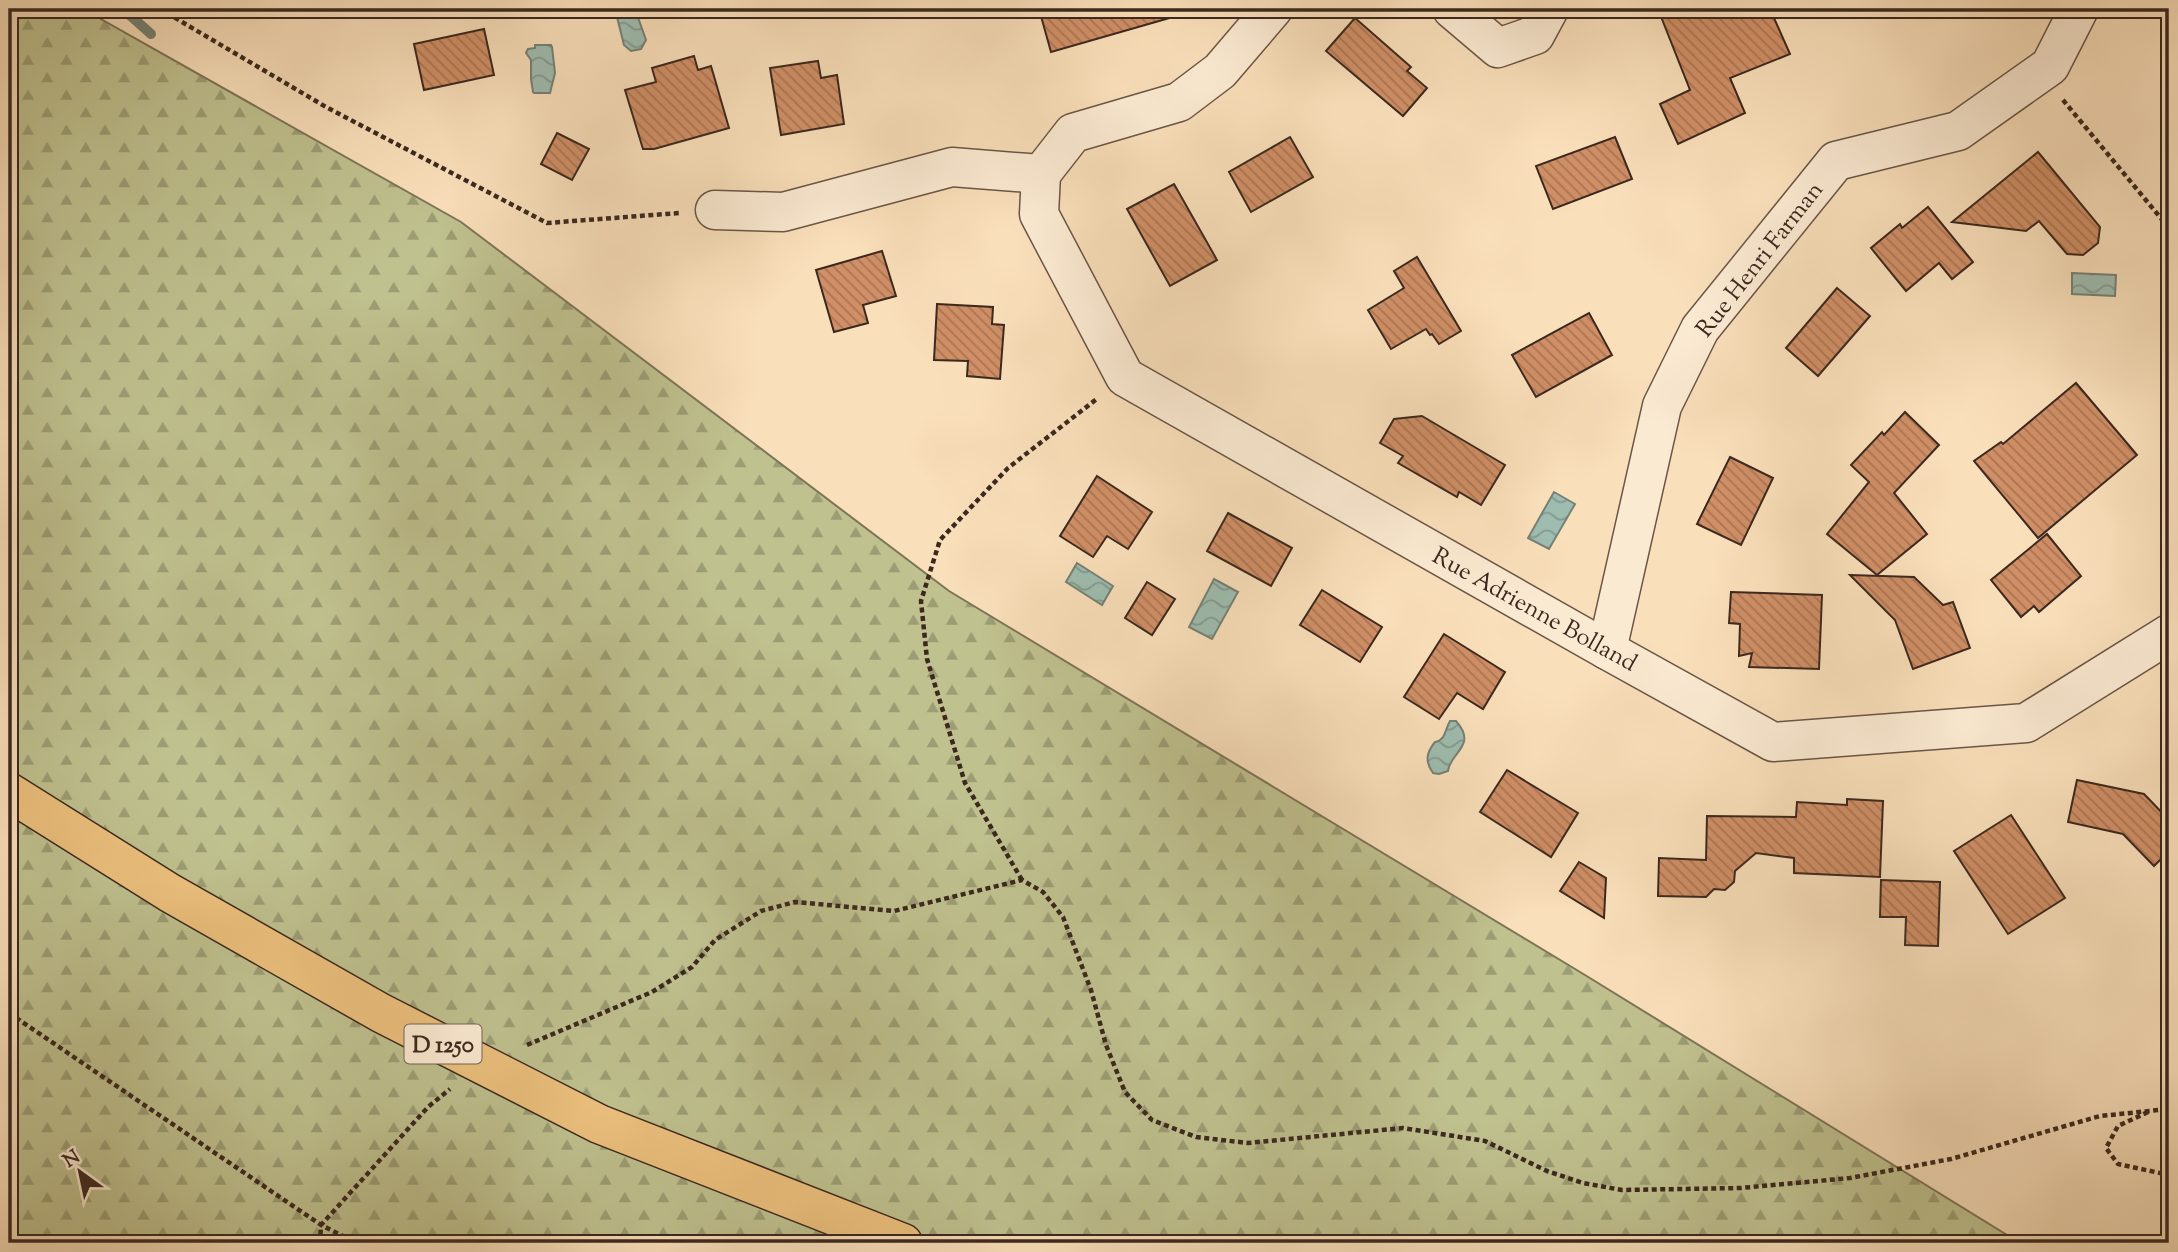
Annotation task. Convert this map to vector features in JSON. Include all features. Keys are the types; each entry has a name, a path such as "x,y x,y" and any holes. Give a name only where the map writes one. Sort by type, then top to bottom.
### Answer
{"main road":[{"name":"D 1250","path":"9,792 182,900 381,1013 599,1124 903,1243"}],"street":[{"path":"1125,377 1040,214 1041,174 1073,133 1179,102 1220,71 1272,9"},
{"path":"1452,9 1497,47 1535,35 1549,9"},
{"name":"Rue Henri Farman","path":"1607,650 1662,407 1700,329 1836,161 1958,131 2050,66 2079,9"},
{"path":"715,210 783,212 952,167 1041,174"},
{"name":"Rue Adrienne Bolland","path":"1125,377 1773,742 2026,723 2169,634"}],"path":[{"path":"160,9 326,107 547,223 715,210"},
{"path":"2041,73 2169,229"},
{"path":"1125,377 1009,468 940,540 922,601 927,659 965,783 1022,880 1043,892 1063,917 1091,990 1106,1045 1125,1092 1152,1120 1196,1137 1248,1143 1403,1128 1485,1141 1547,1171 1583,1183 1622,1189 1741,1188 1850,1178 1939,1161 2100,1116 2169,1109"},
{"path":"320,1243 321,1225 428,1107 481,1064 652,992 692,967 715,940 761,911 795,902 894,911 1022,880"},
{"path":"9,1013 321,1225 357,1243"},
{"path":"2152,1110 2118,1126 2106,1148 2118,1164 2169,1175"}],"green space":[{"path":"9,9 83,9 461,222 949,591 1585,975 2020,1243 9,1243"}],"water":[{"path":"615,9 635,9 646,40 641,49 631,51 624,45"},
{"path":"535,45 552,47 555,73 550,93 533,92 531,60 526,53 528,49 535,48"},
{"path":"2072,273 2116,275 2115,296 2072,294"},
{"path":"1554,492 1575,504 1549,549 1528,538"},
{"path":"1077,563 1113,586 1102,605 1066,582"},
{"path":"1214,579 1238,592 1212,639 1189,627"},
{"path":"1450,721 1456,721 1462,730 1464,743 1448,771 1433,773 1428,754 1435,742 1443,737"}],"building":[{"path":"1039,9 1172,9 1173,17 1051,52"},
{"path":"1658,9 1770,9 1790,54 1730,78 1745,113 1678,144 1660,104 1690,90"},
{"path":"1355,18 1411,67 1407,71 1427,88 1403,116 1326,51"},
{"path":"484,29 494,75 424,90 414,44"},
{"path":"694,56 698,70 711,66 729,128 654,149 643,149 625,90 656,82 652,68"},
{"path":"818,61 821,78 837,75 844,124 781,135 770,68"},
{"path":"557,133 589,149 572,180 541,164"},
{"path":"1290,137 1313,177 1251,212 1229,172"},
{"path":"1615,137 1632,179 1553,209 1536,166"},
{"path":"2038,152 2100,227 2098,243 2083,255 2067,254 2039,221 2026,231 1952,222"},
{"path":"1174,184 1217,260 1170,286 1127,209"},
{"path":"1928,207 1973,262 1952,279 1939,263 1906,291 1871,248 1900,224 1902,228"},
{"path":"882,251 896,296 863,305 868,323 834,332 816,270"},
{"path":"1417,257 1461,331 1439,344 1426,329 1391,349 1368,310 1404,288 1394,271"},
{"path":"1837,288 1870,316 1818,376 1786,348"},
{"path":"937,304 993,307 992,324 1004,325 1000,379 967,376 968,361 934,360"},
{"path":"1589,313 1612,355 1536,397 1512,355"},
{"path":"2076,383 2137,455 2038,538 1974,461 2001,442 2003,444"},
{"path":"1905,412 1939,445 1894,493 1927,534 1877,575 1827,534 1869,482 1851,465"},
{"path":"1422,416 1505,465 1481,505 1459,492 1457,497 1398,463 1403,456 1380,443 1394,419"},
{"path":"1730,457 1773,478 1741,545 1697,524"},
{"path":"1097,476 1152,512 1128,549 1107,536 1093,557 1060,536"},
{"path":"1228,513 1292,548 1271,586 1207,551"},
{"path":"2047,534 2081,576 2039,612 2034,606 2021,617 1991,580"},
{"path":"1850,575 1914,577 1943,605 1953,602 1970,648 1913,669 1895,620"},
{"path":"1147,582 1175,599 1152,635 1125,618"},
{"path":"1322,590 1382,627 1360,662 1300,625"},
{"path":"1731,592 1822,595 1819,669 1749,667 1752,653 1739,656 1740,624 1729,623"},
{"path":"1444,634 1505,672 1483,709 1457,693 1439,719 1404,697"},
{"path":"1507,770 1578,813 1551,857 1480,812"},
{"path":"2077,780 2144,794 2169,820 2169,851 2154,866 2123,834 2068,822"},
{"path":"1847,799 1883,801 1880,877 1794,873 1794,858 1756,853 1735,871 1734,882 1725,890 1714,889 1706,897 1658,896 1659,858 1706,860 1707,816 1796,817 1797,802 1847,805"},
{"path":"2011,815 2065,898 2008,934 1954,851"},
{"path":"1579,862 1606,878 1604,918 1560,891"},
{"path":"1881,880 1940,882 1938,946 1905,945 1906,917 1880,917"}],"waterway":[{"path":"123,9 151,34"}]}
